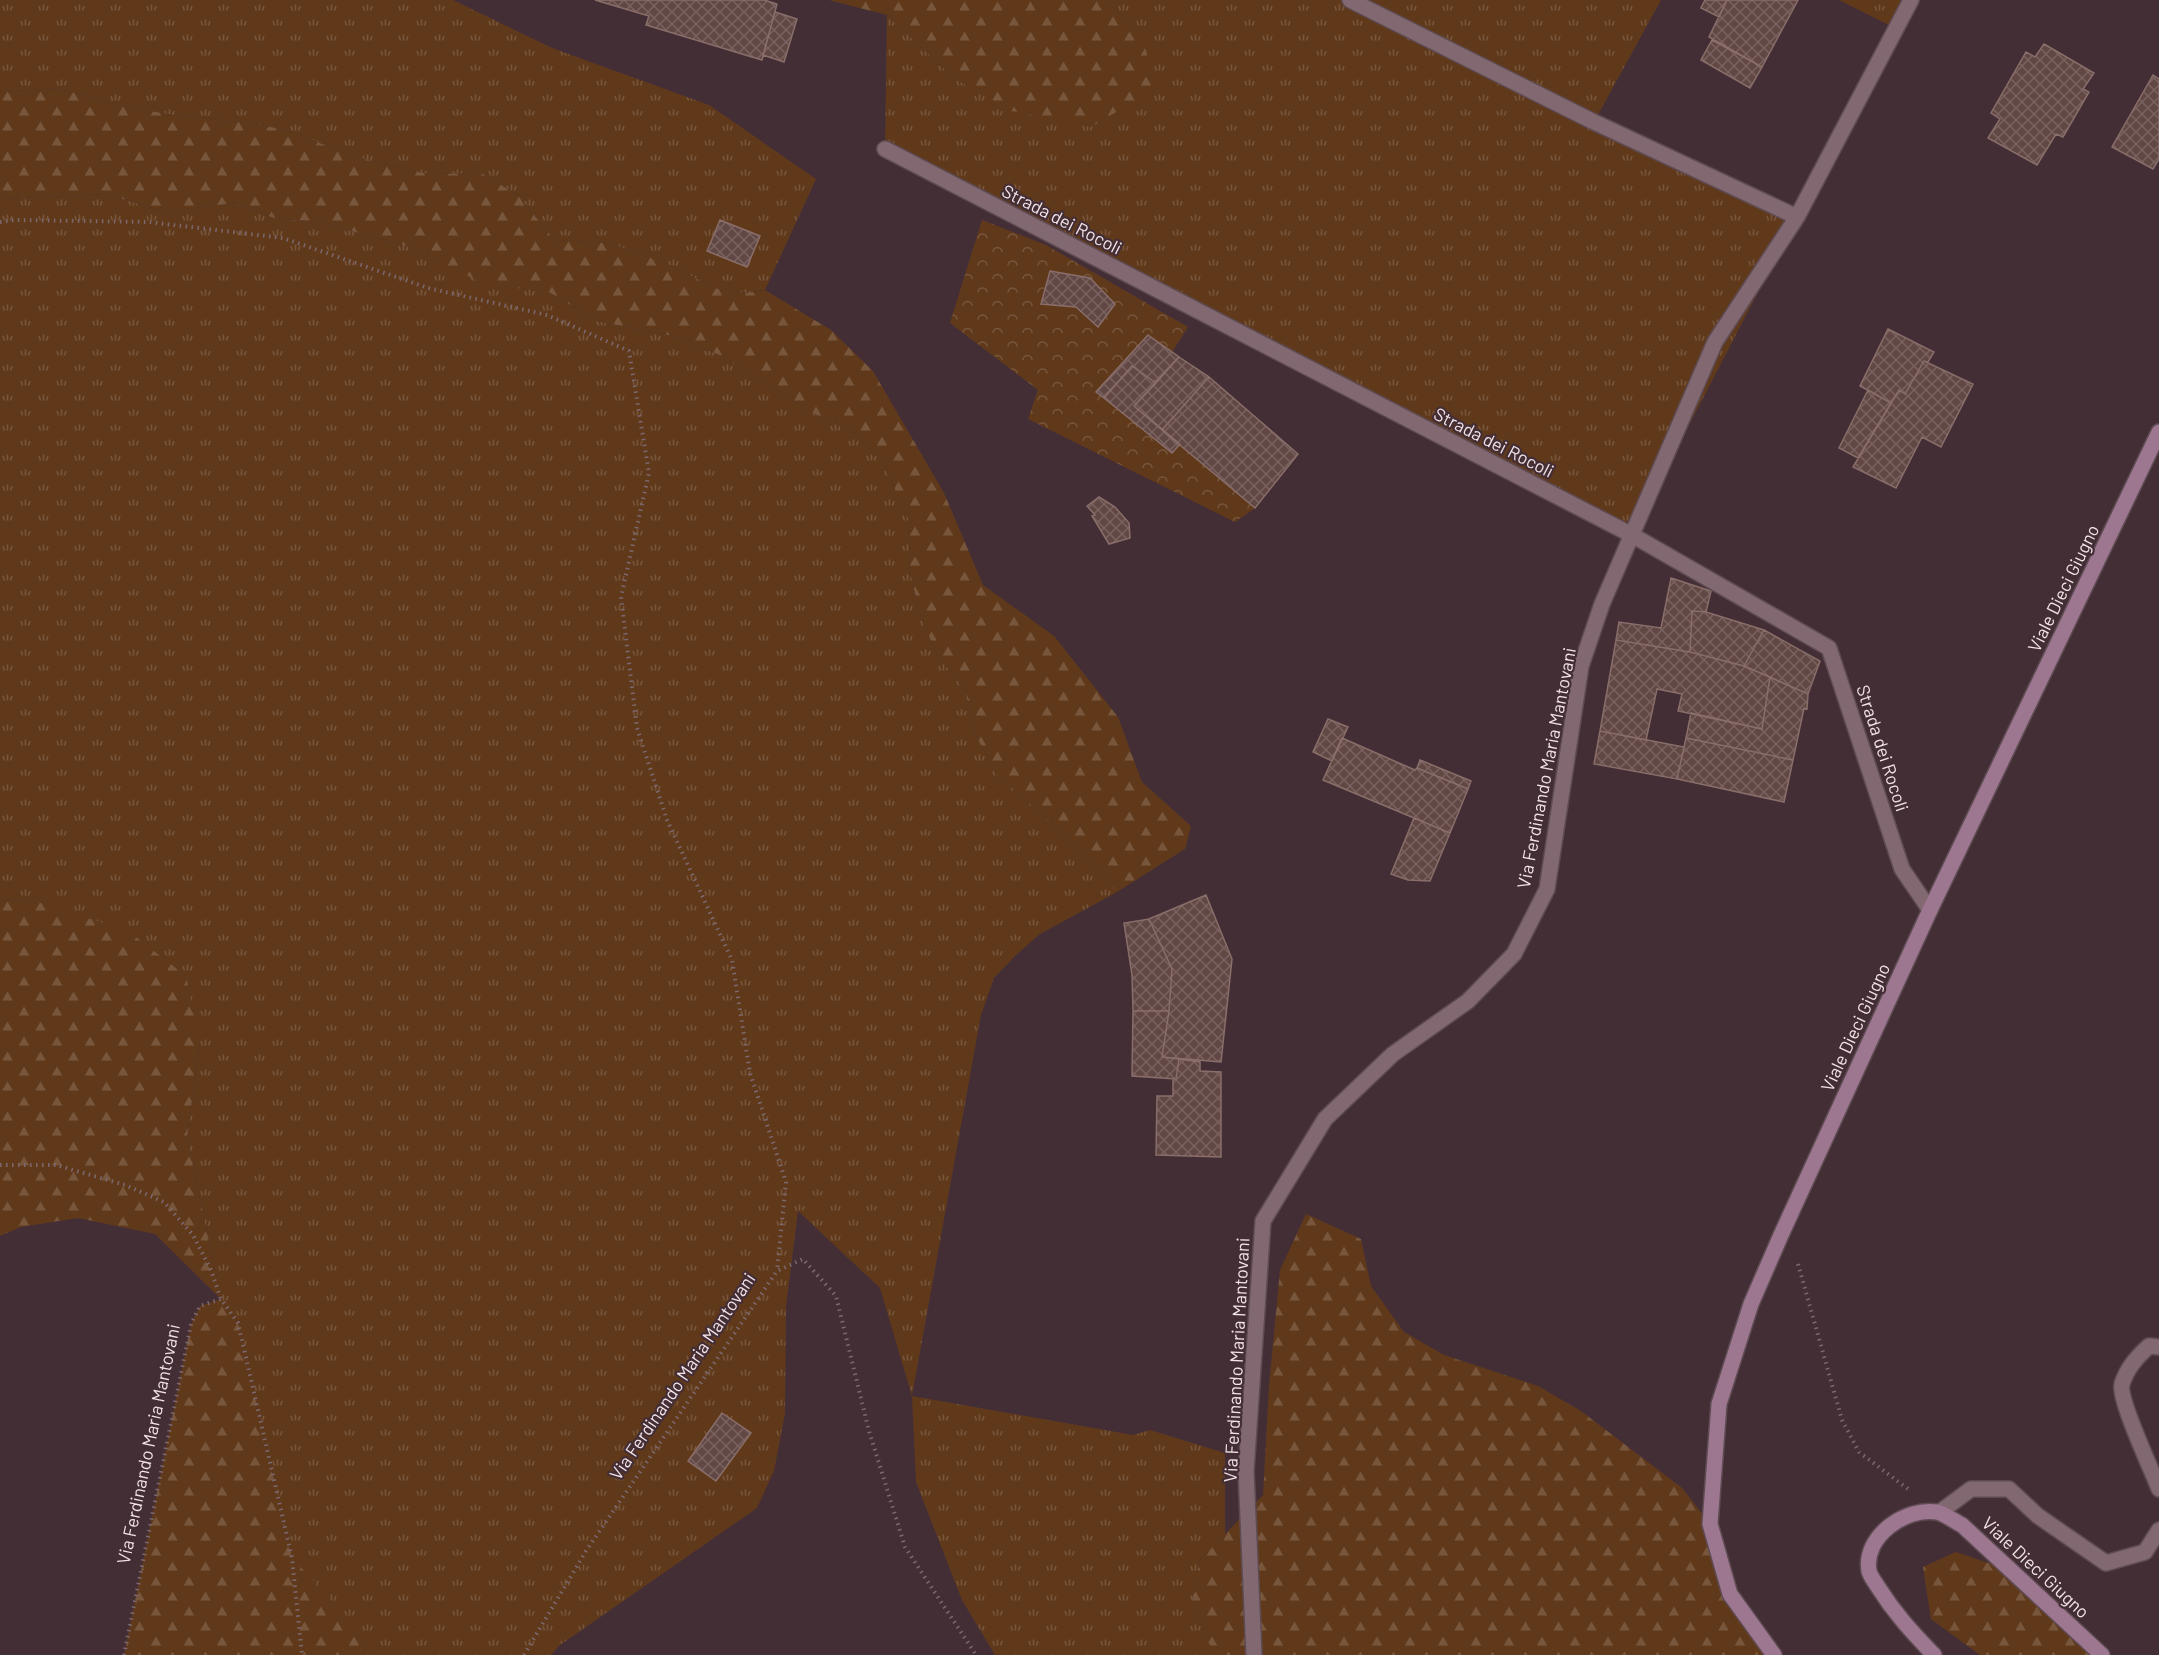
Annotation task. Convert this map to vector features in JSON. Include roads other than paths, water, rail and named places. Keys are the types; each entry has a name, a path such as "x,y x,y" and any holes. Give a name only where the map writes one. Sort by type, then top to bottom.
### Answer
{"main road":[{"name":"Viale Dieci Giugno","path":"1774,1655 1730,1594 1710,1524 1719,1404 1751,1304 1786,1223 1930,910 2159,432"},
{"path":"1934,1655 1895,1613 1869,1572 1871,1551 1883,1532 1899,1518 1919,1511 1940,1512"},
{"name":"Viale Dieci Giugno","path":"1940,1512 1962,1525 2102,1655"}],"street":[{"path":"1350,0 1594,122 1797,217"},
{"name":"Via Ferdinando Maria Mantovani","path":"1254,1655 1246,1471 1263,1221 1325,1119 1393,1054 1468,1001 1514,954 1547,889 1581,666 1602,604 1715,342 1797,217 1911,0"},
{"name":"Strada dei Rocoli","path":"885,149 1632,536 1829,648 1902,869 1930,910"},
{"path":"2159,1347 2149,1346 2133,1362 2121,1386 2128,1412 2159,1489"},
{"name":"Viale Dieci Giugno","path":"1940,1512 1971,1489 2009,1490 2038,1516 2106,1563 2145,1552 2159,1530"}]}
